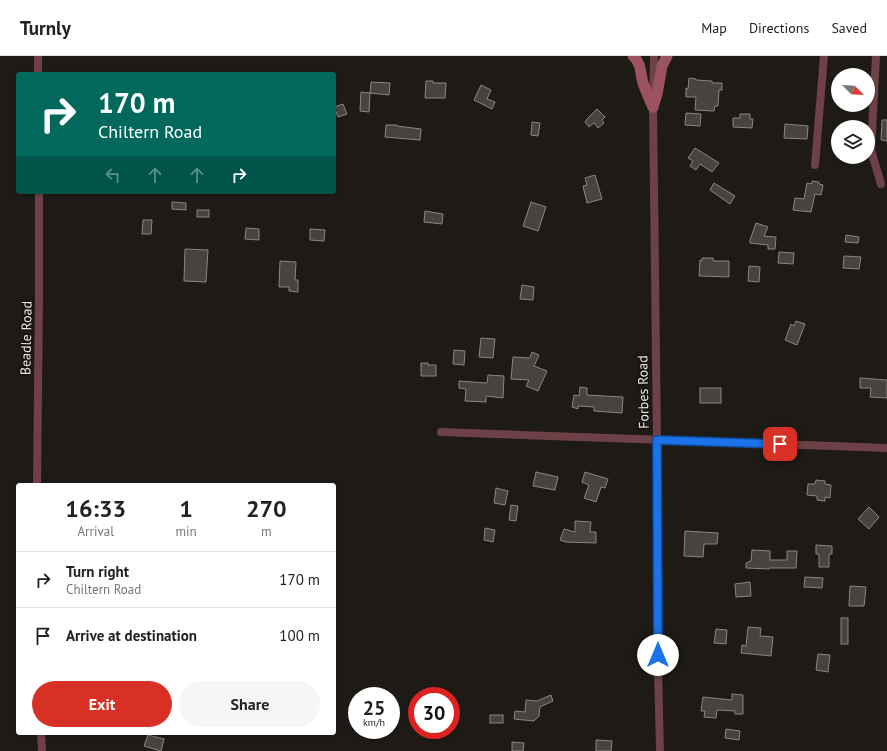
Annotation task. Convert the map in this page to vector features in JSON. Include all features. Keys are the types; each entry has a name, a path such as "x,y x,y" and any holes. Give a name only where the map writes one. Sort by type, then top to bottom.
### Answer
{"main road":[{"path":"633,56 640,67 642,81 653,107"},
{"path":"653,107 662,66 667,56"}],"street":[{"path":"38,56 38,72"},
{"name":"Forbes Road","path":"654,56 653,107 660,751"},
{"path":"815,165 824,56"},
{"path":"876,56 871,150 881,184"},
{"name":"Beadle Road","path":"37,483 39,194"},
{"path":"441,432 887,448"},
{"path":"41,735 42,751"}],"building":[{"path":"689,78 712,81 712,83 722,83 722,90 719,90 718,106 715,106 714,111 695,110 696,97 686,97 686,88 688,89"},
{"path":"426,81 433,81 433,83 446,83 445,98 425,98"},
{"path":"371,82 390,83 389,95 370,93"},
{"path":"481,85 491,90 487,99 495,102 492,109 474,100"},
{"path":"361,92 370,93 369,112 360,111"},
{"path":"343,104 347,114 338,117 336,106"},
{"path":"597,109 605,117 602,120 604,123 598,128 594,123 589,127 585,122"},
{"path":"686,113 701,114 700,126 685,125"},
{"path":"740,114 750,114 750,119 753,119 752,128 733,127 733,118 740,118"},
{"path":"882,120 887,120 887,141 881,140"},
{"path":"532,122 540,123 538,136 531,135"},
{"path":"785,124 808,126 807,139 784,138"},
{"path":"386,125 397,125 421,129 420,140 385,137"},
{"path":"695,148 719,163 712,172 700,164 696,170 690,166 693,161 688,158"},
{"path":"595,175 602,199 587,203 583,186 587,185 585,178"},
{"path":"812,181 819,182 819,184 823,185 821,195 815,194 811,212 793,210 795,198 804,199 807,183 812,184"},
{"path":"714,183 735,196 730,204 710,190"},
{"path":"172,202 186,203 186,210 172,209"},
{"path":"531,202 546,207 538,231 523,226"},
{"path":"197,210 209,210 209,217 197,217"},
{"path":"425,211 443,214 442,224 424,222"},
{"path":"143,220 152,220 151,234 142,234"},
{"path":"756,223 768,227 764,236 776,237 775,249 768,249 768,245 750,243"},
{"path":"246,228 259,229 259,240 245,239"},
{"path":"310,229 325,230 324,241 310,240"},
{"path":"846,235 859,237 858,243 845,242"},
{"path":"185,249 208,250 206,282 184,281"},
{"path":"779,252 794,253 793,264 778,263"},
{"path":"844,256 861,257 859,269 843,268"},
{"path":"702,258 713,258 713,261 729,261 729,277 699,276 700,260 702,261"},
{"path":"280,261 296,262 295,280 298,280 298,292 289,291 289,287 279,287"},
{"path":"749,266 760,267 759,282 748,281"},
{"path":"522,285 534,287 533,300 520,299"},
{"path":"796,321 805,324 797,345 785,340 791,324 794,326"},
{"path":"481,338 495,339 493,358 479,357"},
{"path":"454,350 465,351 464,365 453,364"},
{"path":"532,352 539,355 534,366 547,371 538,391 526,386 529,380 511,379 513,357 530,358"},
{"path":"421,363 436,365 436,376 421,376"},
{"path":"488,375 504,376 503,398 486,396 486,402 465,401 466,389 459,388 459,381 487,383"},
{"path":"860,378 887,380 887,398 870,397 871,388 860,388"},
{"path":"580,387 587,388 587,395 623,397 622,413 594,411 594,407 578,406 578,409 572,407 574,395 579,396"},
{"path":"700,388 721,388 721,403 700,403"},
{"path":"536,472 558,477 555,490 533,486"},
{"path":"585,472 608,479 605,488 601,487 596,502 584,498 589,485 582,482"},
{"path":"816,480 825,481 825,484 831,485 830,498 825,497 825,501 817,500 817,496 807,495 808,484 815,484"},
{"path":"496,488 508,491 505,505 494,503"},
{"path":"511,505 518,506 516,521 509,520"},
{"path":"869,507 879,517 869,529 858,519"},
{"path":"575,521 591,522 590,532 596,532 596,543 566,542 560,540 564,529 575,532"},
{"path":"485,528 495,530 493,542 484,540"},
{"path":"685,531 718,533 717,544 704,544 703,557 684,556"},
{"path":"816,545 832,546 832,554 829,554 829,567 819,567 819,554 816,554"},
{"path":"752,550 770,551 770,560 787,560 787,551 797,551 796,568 746,568 746,563 751,561"},
{"path":"805,577 823,578 822,588 804,587"},
{"path":"750,582 751,596 736,597 735,584"},
{"path":"850,586 866,587 864,606 849,606"},
{"path":"841,618 848,618 848,644 841,644"},
{"path":"748,627 761,628 760,636 773,637 771,656 741,653 742,645 746,646"},
{"path":"716,629 727,630 726,644 714,643"},
{"path":"818,654 830,655 828,672 816,670"},
{"path":"732,694 743,695 743,714 735,714 735,711 717,710 716,718 704,717 705,711 701,711 703,697 732,700"},
{"path":"551,695 553,701 540,707 539,716 534,721 514,719 515,711 525,712 526,700 537,701"},
{"path":"490,715 503,715 503,723 490,723"},
{"path":"726,729 740,731 739,740 725,738"},
{"path":"148,735 164,739 161,751 144,746"},
{"path":"596,740 612,741 611,751 596,751"},
{"path":"512,742 524,743 523,751 512,751"}],"route":[{"path":"658,655 657,440 780,444"}]}
